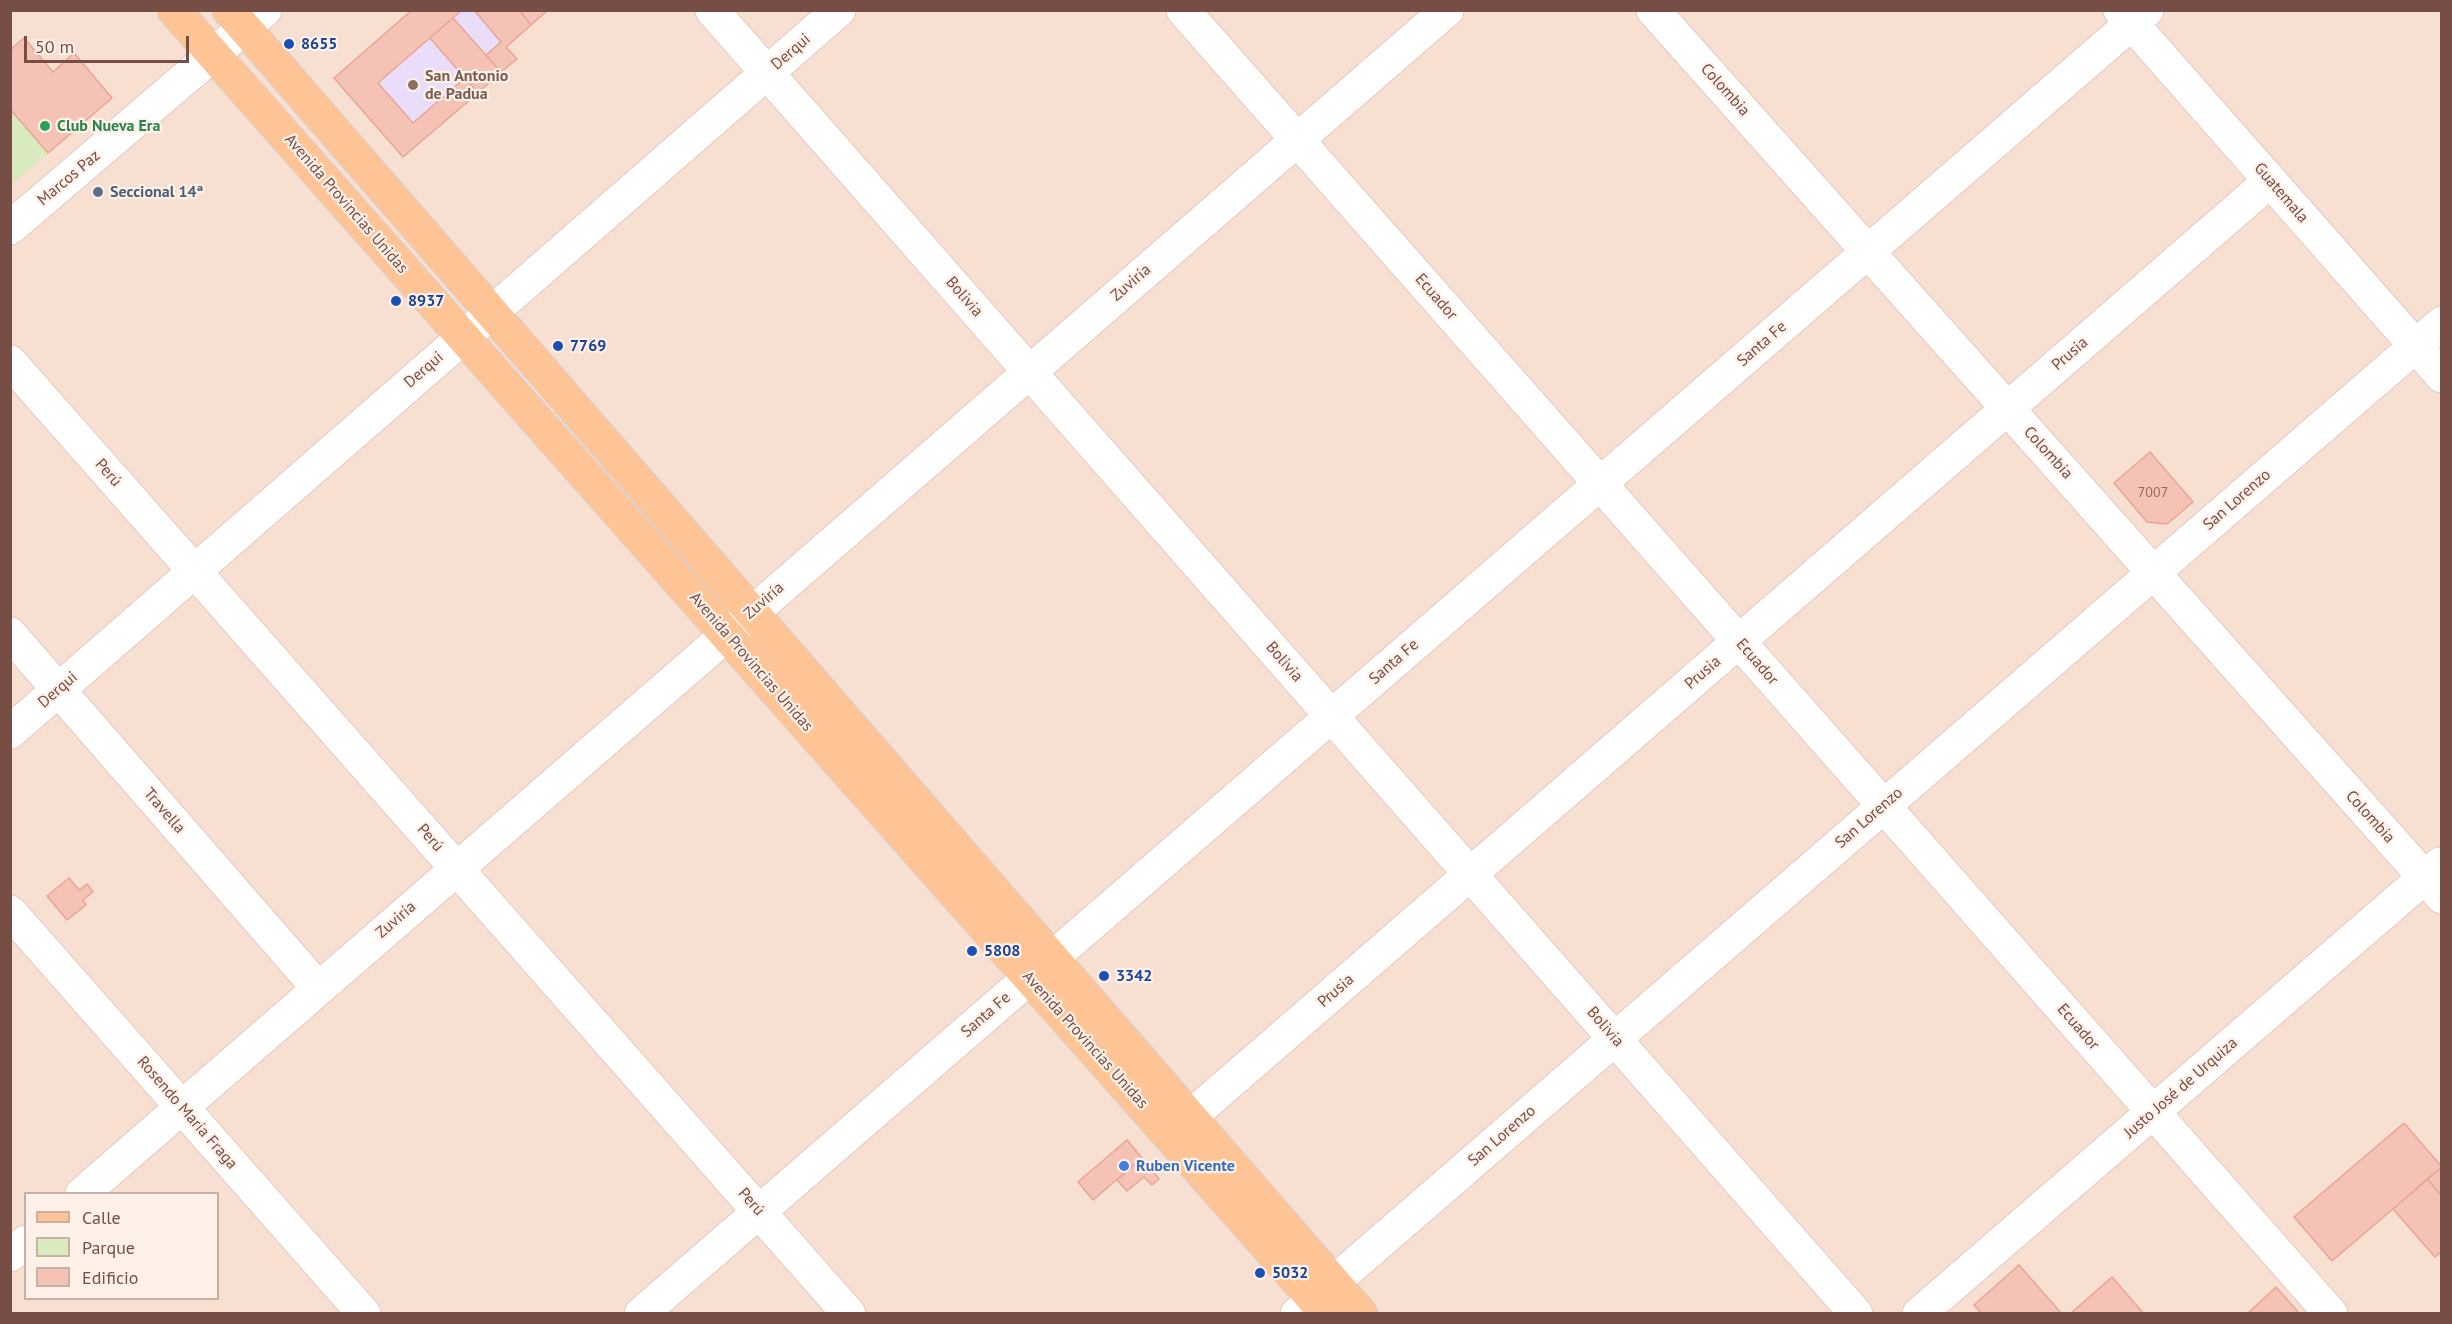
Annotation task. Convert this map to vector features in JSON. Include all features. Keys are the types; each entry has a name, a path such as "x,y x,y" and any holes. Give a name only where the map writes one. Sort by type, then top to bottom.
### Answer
{"main road":[{"name":"Avenida Provincias Unidas","path":"174,10 726,634 1041,968 1190,1118 1318,1302"},
{"name":"Avenida Provincias Unidas","path":"246,16 491,312 751,612 1041,968 1318,1302 1361,1314"}],"street":[{"name":"Bolivia","path":"712,10 1856,1314"},
{"name":"Derqui","path":"10,732 839,10"},
{"name":"Ecuador","path":"1183,10 2331,1314"},
{"name":"Zuviría","path":"83,1192 1447,10"},
{"name":"Colombia","path":"1653,10 2153,572 2436,879"},
{"name":"Santa Fe","path":"641,1314 1868,252 2133,15"},
{"name":"Guatemala","path":"2133,15 2270,181 2442,376"},
{"name":"Marcos Paz","path":"10,228 214,55 246,16"},
{"name":"Prusia","path":"1190,1118 2270,181"},
{"name":"San Lorenzo","path":"1318,1302 1614,1038 2442,323"},
{"name":"Perú","path":"10,362 849,1314"},
{"name":"Travella","path":"10,634 318,988"},
{"name":"Justo José de Urquiza","path":"1919,1314 2153,1112 2436,879"},
{"name":"Rosendo María Fraga","path":"10,912 364,1314"},
{"path":"10,1255 24,1244"}],"shaded area":[{"path":"10,11 2441,11 2441,1313 11,1313"},
{"name":"San Antonio de Padua","path":"412,11 548,11 506,46 517,59 403,157 334,78"}],"green space":[{"name":"Club Nueva Era","path":"24,38 53,71 74,53 112,98 11,185 11,50"}],"building":[{"path":"412,10 462,10 378,83 413,123 465,78 478,93 403,157 334,78"},
{"path":"474,10 519,10 531,25 506,47 517,59 501,72 486,55 501,42"},
{"path":"519,10 548,10 531,25"},
{"path":"453,18 501,72 478,93 430,38"},
{"name":"Club Nueva Era","path":"24,38 53,72 74,53 112,98 48,153 10,109 10,50"},
{"path":"2150,452 2193,502 2167,524 2147,522 2114,483"},
{"path":"69,878 79,890 87,884 93,892 83,900 86,905 67,920 47,896"},
{"path":"2404,1123 2442,1167 2332,1261 2294,1217"},
{"path":"1127,1140 1142,1158 1093,1200 1078,1182"},
{"path":"1142,1158 1159,1179 1152,1185 1144,1177 1127,1191 1117,1180"},
{"path":"2442,1167 2442,1196 2427,1179"},
{"path":"2427,1179 2442,1196 2442,1251 2435,1257 2393,1209"},
{"path":"2019,1265 2062,1314 1982,1314 1974,1305"},
{"path":"2112,1277 2144,1314 2070,1314"},
{"path":"2276,1287 2300,1314 2247,1314"}],"place":[{"name":"8655","path":"289,44"},
{"name":"San Antonio de Padua","path":"413,85"},
{"name":"Club Nueva Era","path":"45,126"},
{"name":"Seccional 14ª","path":"98,192"},
{"name":"8937","path":"396,301"},
{"name":"7769","path":"558,346"},
{"name":"5808","path":"972,951"},
{"name":"3342","path":"1104,976"},
{"name":"Ruben Vicente","path":"1124,1166"},
{"name":"5032","path":"1260,1273"}]}
